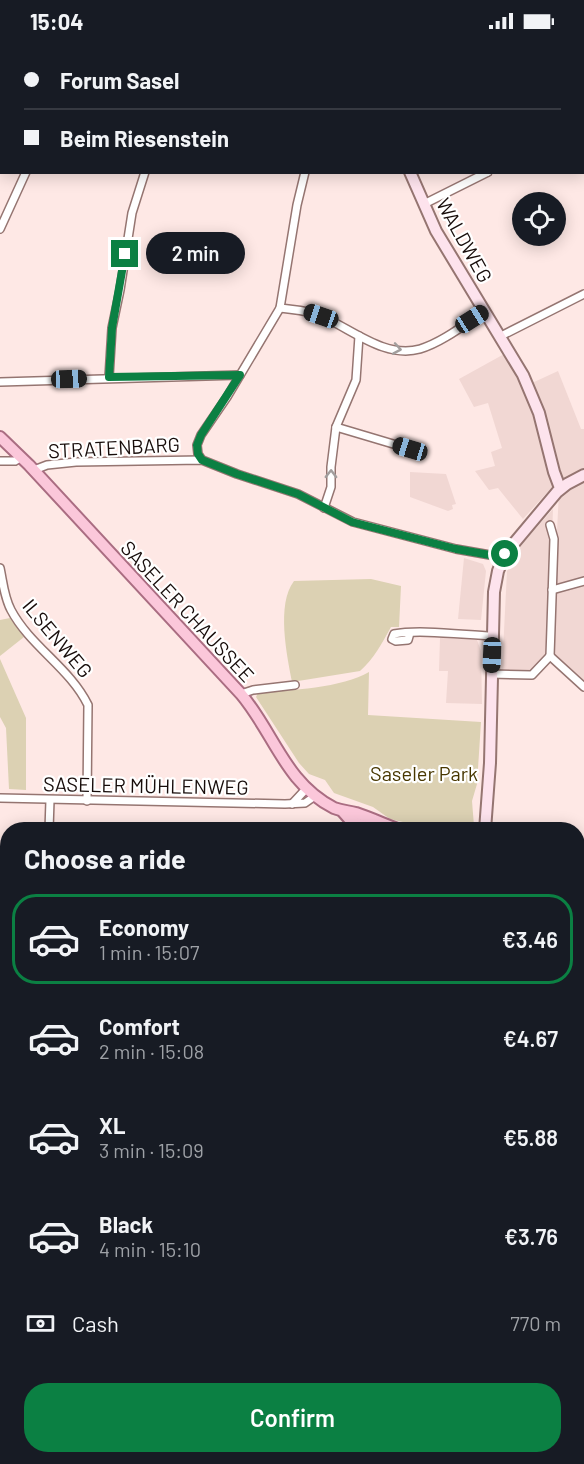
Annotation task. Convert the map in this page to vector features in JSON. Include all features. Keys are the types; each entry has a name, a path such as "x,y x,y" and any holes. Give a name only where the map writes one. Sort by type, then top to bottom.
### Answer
{"main road":[{"name":"WALDWEG","path":"411,174 436,231 523,375 533,397 561,488"},
{"name":"SASELER CHAUSSEE","path":"0,437 34,470 241,694 255,712 289,768 310,792 343,812 354,822"},
{"path":"487,822 494,592 502,560 561,488 584,475"},
{"name":"SASELER CHAUSSEE","path":"343,812 355,813 379,822"}],"street":[{"path":"0,229 25,174"},
{"path":"109,377 112,328 132,213 144,174"},
{"path":"202,460 198,454 197,445 201,435 280,308 297,205 305,174"},
{"path":"424,204 484,174"},
{"path":"501,336 584,294"},
{"path":"280,308 321,316 359,336 393,350 403,351 418,349 440,340 485,311"},
{"path":"324,508 331,487 336,427 356,380 359,336"},
{"path":"0,381 240,375"},
{"path":"336,427 410,449"},
{"path":"0,461 15,460 21,457"},
{"name":"STRATENBARG","path":"34,470 47,465 76,462 202,460 298,494 352,522 456,549 490,555 502,560"},
{"path":"491,674 532,675 550,656 554,539"},
{"name":"ILSENWEG","path":"0,568 10,609 26,632 81,691 88,705 87,801"},
{"path":"552,590 584,581"},
{"path":"410,633 492,636"},
{"path":"550,656 584,687"},
{"path":"241,694 253,690 295,685"},
{"path":"292,804 310,792"},
{"name":"SASELER MÜHLENWEG","path":"0,798 292,804 308,802 310,792"},
{"path":"49,822 50,800"}],"shaded area":[{"path":"506,353 523,384 539,424 553,486 523,519 498,488 489,490 475,471 495,466 491,452 502,448 488,403 474,407 459,379"},
{"path":"558,371 581,429 584,429 584,468 562,480 548,423 532,383"},
{"path":"410,472 446,474 456,504 452,505 453,509 448,511 410,497"},
{"path":"584,477 584,579 554,589 559,492"},
{"path":"553,509 548,655 540,666 528,672 502,671 507,571 520,546"},
{"path":"464,558 483,564 486,571 481,620 458,619"},
{"path":"584,584 584,682 552,655 554,592"},
{"path":"440,638 477,640 481,651 482,704 446,703 448,671 439,671"}],"green space":[{"path":"371,579 401,586 399,627 391,627 374,656 360,671 292,682 284,616 285,603 294,581"},
{"path":"10,618 24,637 0,656 0,620"},
{"path":"0,659 26,718 26,790 9,789 6,728 0,717"},
{"name":"Saseler Park","path":"369,672 368,715 481,722 477,784 472,801 474,822 403,822 390,819 373,807 334,793 325,780 309,774 299,763 256,697 258,693 331,685"}],"route":[{"path":"125,254 112,328 109,377 240,375 201,435 197,445 198,454 202,460 298,494 352,522 456,549 490,555 502,560 505,554"}]}
